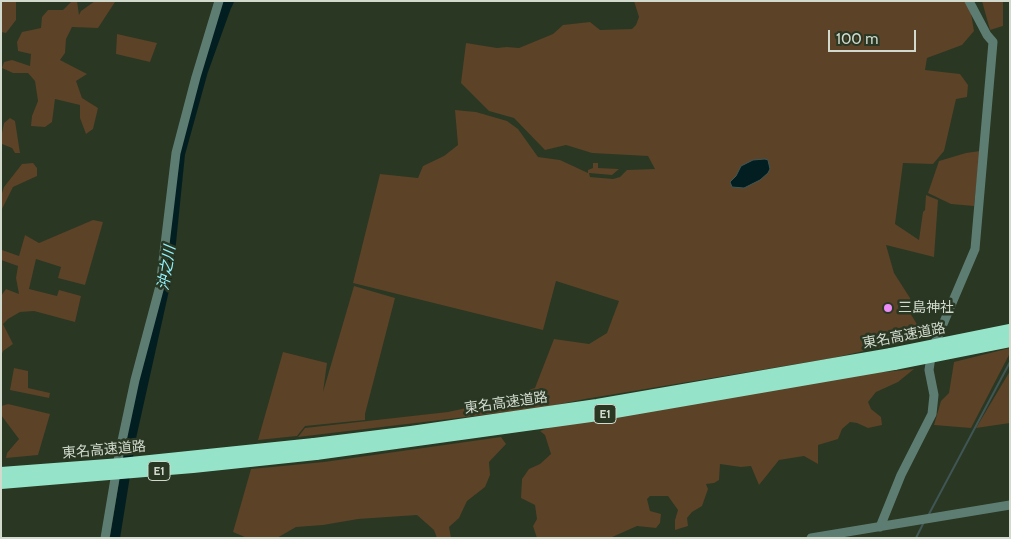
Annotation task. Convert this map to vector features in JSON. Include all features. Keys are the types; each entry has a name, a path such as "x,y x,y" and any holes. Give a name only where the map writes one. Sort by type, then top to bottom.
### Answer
{"highway":[{"name":"東名高速道路","path":"892,359 1010,330"},
{"name":"東名高速道路","path":"1,483 130,473 315,449 411,432 1010,341"},
{"name":"東名高速道路","path":"1,473 315,449"}],"street":[{"path":"105,538 119,455 135,380 160,286 176,153 219,1"},
{"path":"880,527 901,475 932,414 934,395 929,370 932,350 975,249 993,42 987,35 969,1"},
{"path":"812,538 1010,505"}],"shaded area":[{"path":"1,1 16,1 16,20 6,33 1,32"},
{"path":"72,1 77,1 79,15 81,11 95,1 120,1 115,2 98,28 72,27 66,39 65,53 60,60 87,74 76,81 82,98 98,108 93,129 86,134 80,118 80,105 55,99 52,122 45,127 31,126 32,116 38,101 35,81 28,73 13,73 2,68 4,62 12,60 30,66 31,54 18,51 17,42 22,32 41,28 42,17 48,10 63,10"},
{"path":"634,1 969,1 974,31 962,45 927,58 925,70 960,74 968,85 967,97 956,99 944,151 933,164 903,163 895,224 919,240 926,195 938,200 934,257 886,245 894,273 910,298 910,313 925,337 833,358 541,408 298,437 305,428 448,412 480,405 535,388 554,339 589,344 607,333 619,301 556,281 543,330 353,283 380,174 418,178 423,166 444,156 458,145 455,110 476,112 507,121 518,129 538,157 560,160 588,173 588,170 593,168 593,163 598,163 598,168 619,169 612,175 589,173 590,177 613,179 620,177 627,170 655,169 648,156 592,153 566,145 545,150 514,118 489,111 461,83 466,43 497,48 519,48 553,34 563,25 590,22 600,30 632,29 639,17"},
{"path":"982,1 1003,1 1003,26 990,30"},
{"path":"117,34 157,43 150,62 116,54"},
{"path":"10,118 15,121 20,153 15,153 12,148 2,144 4,123"},
{"path":"980,151 974,206 951,204 928,193 939,161"},
{"path":"33,163 37,168 37,176 13,187 1,211 1,196 4,187 22,164"},
{"path":"93,220 103,222 85,285 58,278 61,267 36,259 29,289 57,296 59,290 81,296 75,322 34,311 20,312 3,324 13,344 3,351 1,356 1,296 6,289 19,294 16,278 18,266 1,260 2,250 19,256 25,235 39,243"},
{"path":"354,286 395,298 365,420 305,426 297,436 258,440 283,352 327,363 323,392"},
{"path":"1010,348 1010,353 971,428 934,425 941,401 949,393 954,362"},
{"path":"14,368 28,371 28,388 50,393 49,398 10,390"},
{"path":"914,369 898,382 876,392 868,402 871,409 881,417 882,425 868,428 850,422 842,429 838,439 818,445 818,464 804,456 779,460 759,485 751,466 741,467 720,464 719,480 706,484 708,489 702,506 692,512 687,518 688,526 675,530 678,510 668,496 650,496 647,499 650,511 661,514 660,523 656,528 637,526 610,538 537,538 533,526 537,519 535,505 521,498 522,479 529,469 540,464 551,454 545,435 540,431 565,422 873,372"},
{"path":"1010,371 1010,423 976,428"},
{"path":"8,404 50,414 38,455 6,458 7,453 19,439 1,415 1,406"},
{"path":"501,437 506,444 489,462 490,475 485,487 467,501 459,518 449,527 451,538 437,538 434,530 417,515 358,519 296,527 277,538 247,538 233,532 251,469 324,462"}],"water":[{"path":"753,160 768,160 770,169 760,180 744,188 732,187 730,182 736,176 741,166"}],"waterway":[{"name":"沖之川","path":"115,538 131,438 168,272 180,154 203,71 229,1"},
{"path":"929,514 1010,362"},
{"path":"916,538 923,524"}],"place":[{"name":"三島神社","path":"888,308"}]}
